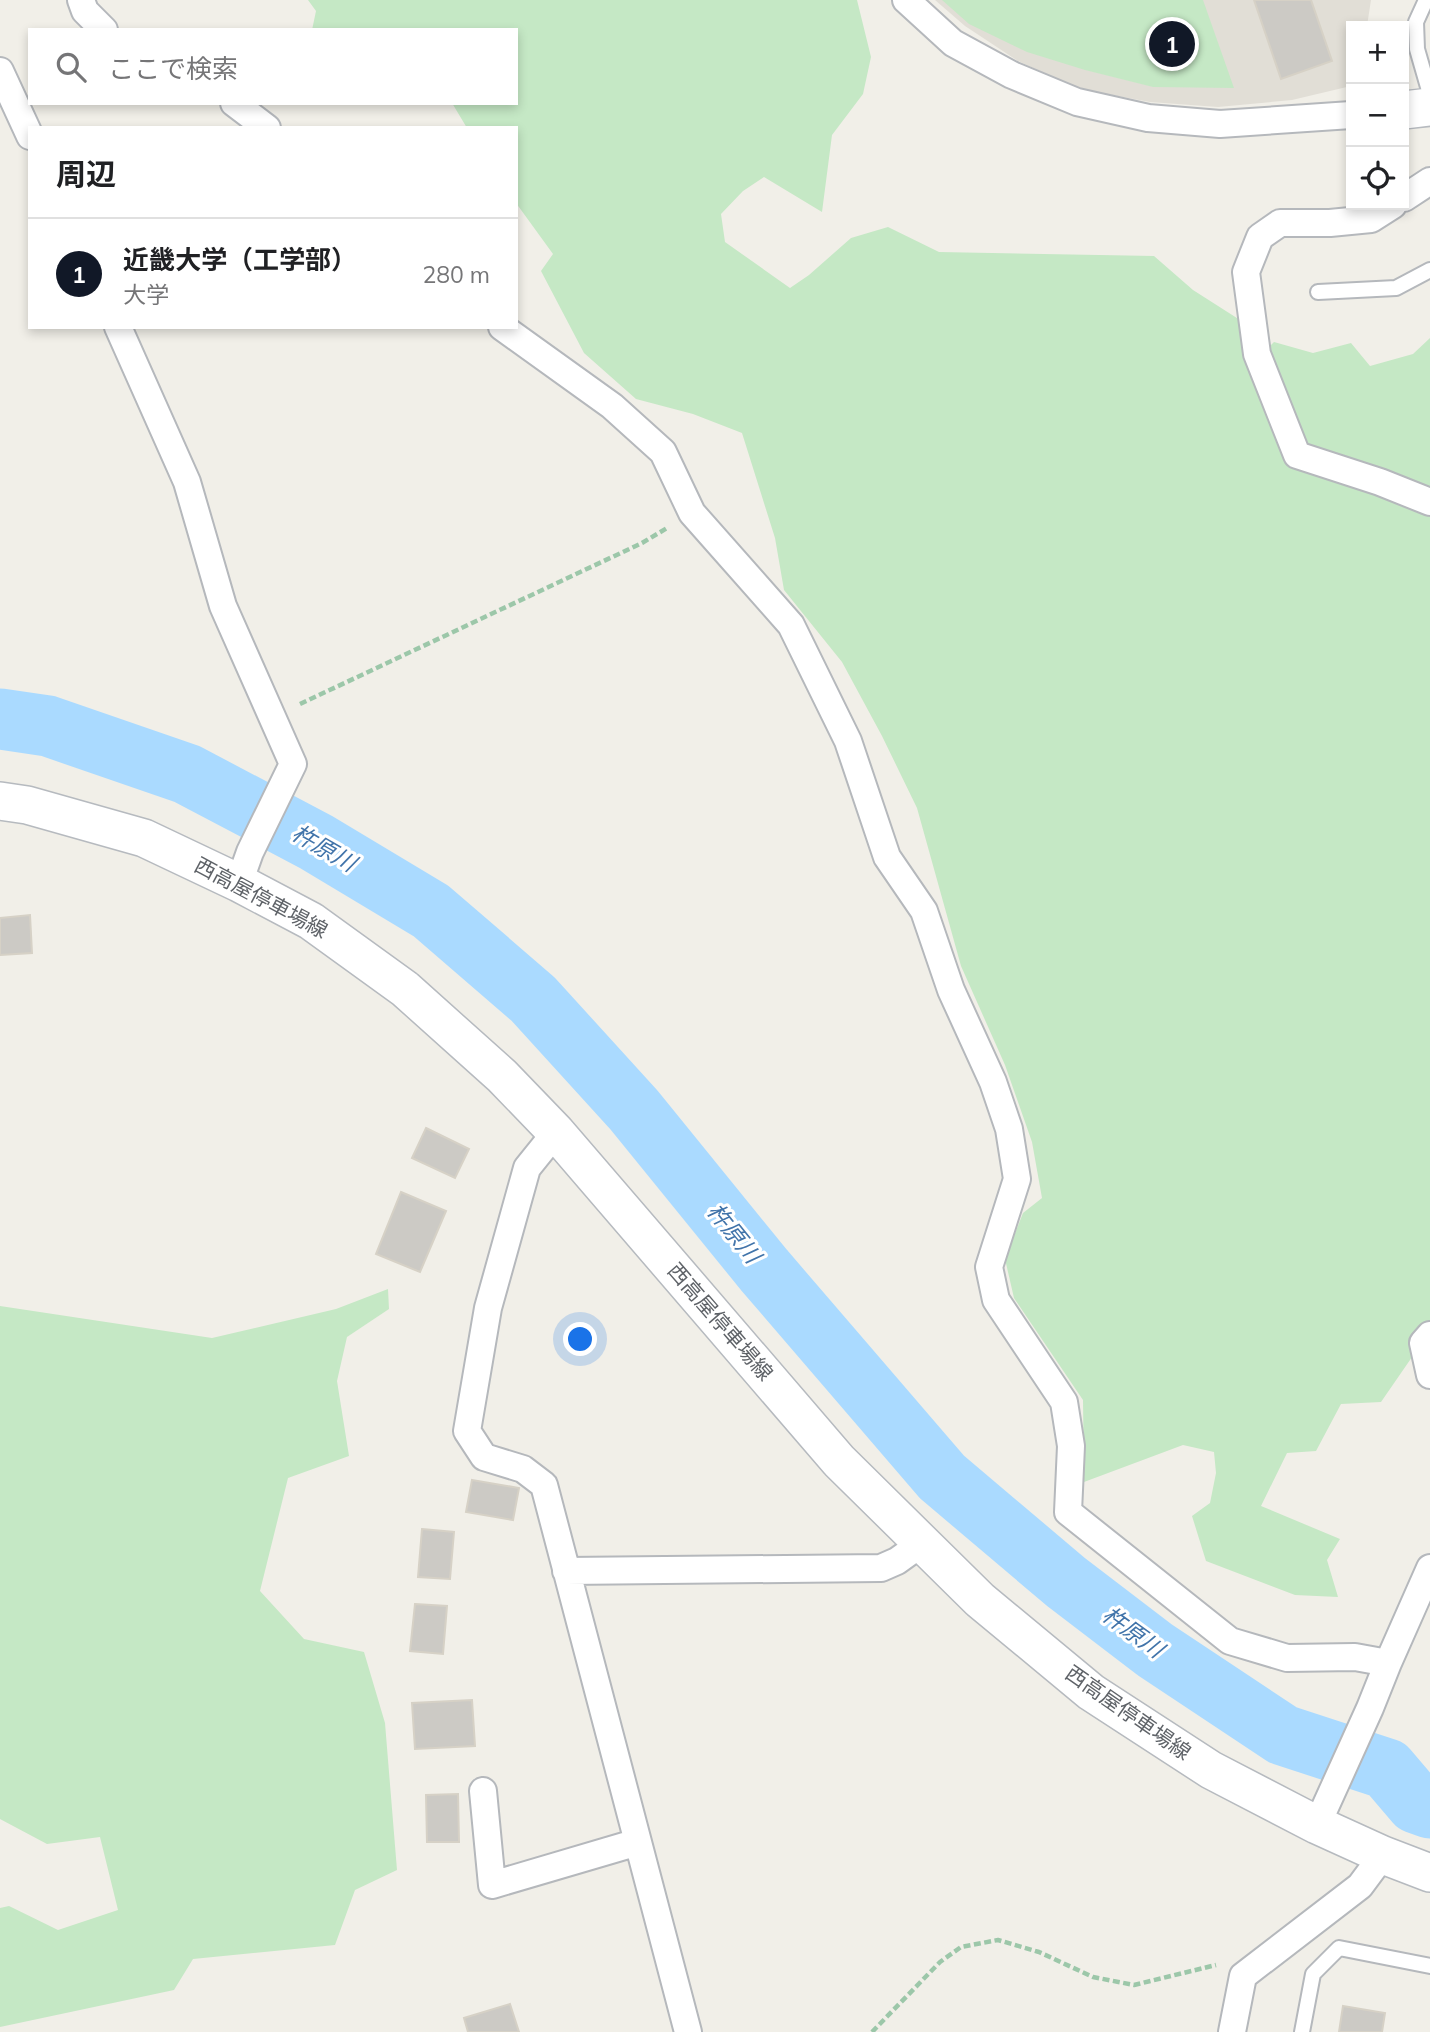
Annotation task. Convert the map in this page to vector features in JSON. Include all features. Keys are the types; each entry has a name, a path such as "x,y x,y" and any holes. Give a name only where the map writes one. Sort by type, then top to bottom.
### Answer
{"main road":[{"path":"1409,109 1430,107"},
{"name":"西高屋停車場線","path":"0,801 27,805 144,838 311,921 405,989 502,1076 556,1132 839,1461 980,1600 1091,1692 1211,1770 1317,1825 1430,1873"}],"street":[{"path":"81,0 85,11 102,28"},
{"path":"906,0 953,43 1012,75 1077,102 1148,118 1220,124 1346,115"},
{"path":"0,71 28,132"},
{"path":"237,105 264,126"},
{"path":"1409,195 1430,181"},
{"path":"1385,210 1371,219 1330,223 1280,223 1260,237 1246,272 1257,354 1297,455 1380,482 1430,502"},
{"path":"119,329 187,482 223,606 293,764 239,883"},
{"path":"505,329 612,406 663,452 692,513 791,625 848,741 887,857 924,911 951,990 993,1082 1009,1129 1017,1179 989,1267 996,1300 1063,1402 1071,1446 1068,1512 1230,1641 1287,1658 1355,1657 1388,1663"},
{"path":"556,1132 527,1168 488,1308 467,1431 484,1457 523,1469 544,1485 688,2032"},
{"path":"1430,1335 1423,1343 1430,1375"},
{"path":"566,1571 881,1568 897,1561 922,1543"},
{"path":"1317,1825 1430,1568"},
{"path":"483,1791 492,1885 638,1842"},
{"path":"1232,2032 1242,1976 1360,1886 1383,1855"}],"lane":[{"path":"1426,0 1416,22 1417,49 1430,94"},
{"path":"1318,292 1396,288 1430,270"},
{"path":"1302,2032 1313,1974 1339,1948 1430,1966"}],"path":[{"path":"274,716 642,544 692,513"},
{"path":"872,2032 940,1962 961,1947 998,1940 1039,1952 1093,1977 1134,1985 1215,1964 1242,1976"}],"shaded area":[{"path":"935,0 1371,0 1368,21 1346,21 1346,87 1292,100 1218,107 1150,102 1080,89 1018,61 965,26"}],"green space":[{"path":"308,0 857,0 871,57 863,94 832,135 822,212 764,177 743,191 721,214 725,242 790,288 851,238 888,227 939,252 1154,256 1193,290 1240,320 1245,357 1287,465 1430,515 1430,1331 1381,1402 1341,1404 1316,1451 1287,1453 1261,1506 1340,1539 1327,1560 1338,1597 1295,1595 1206,1561 1192,1516 1210,1503 1216,1473 1214,1452 1183,1445 1084,1482 1083,1400 1014,1298 1005,1259 1023,1213 1042,1198 1032,1142 1005,1065 961,966 917,808 842,662 784,590 775,538 742,433 693,414 636,399 584,353 541,271 553,254 518,206 518,126 466,126 453,105 518,105 518,28 312,28 316,11"},
{"path":"942,0 1203,0 1234,88 1153,87 1085,70 1027,52 969,24"},
{"path":"1430,338 1430,493 1302,449 1264,352 1274,342 1313,353 1351,343 1370,366 1413,354"},
{"path":"388,1289 389,1309 347,1337 337,1381 349,1456 288,1478 260,1591 304,1639 364,1652 385,1723 397,1870 355,1890 335,1945 193,1959 174,1990 0,2027 0,1908 9,1906 58,1930 118,1910 100,1837 47,1844 0,1819 0,1306 212,1338 336,1309"}],"building":[{"path":"1254,0 1311,0 1332,61 1281,79"},
{"path":"30,915 32,953 0,955 0,918"},
{"path":"426,1128 469,1149 455,1178 412,1158"},
{"path":"401,1192 446,1211 420,1272 376,1254"},
{"path":"472,1480 519,1488 513,1520 466,1512"},
{"path":"422,1529 454,1532 450,1579 418,1577"},
{"path":"415,1604 447,1606 443,1654 410,1651"},
{"path":"472,1700 475,1746 415,1749 412,1703"},
{"path":"458,1794 459,1842 427,1842 426,1795"},
{"path":"510,2004 519,2032 468,2032 464,2018"},
{"path":"1343,2006 1385,2013 1382,2032 1339,2032"}],"waterway":[{"name":"杵原川","path":"0,719 48,726 187,774 316,842 431,911 533,999 634,1110 764,1270 942,1477 1066,1582 1155,1650 1283,1735 1387,1769 1416,1803 1430,1808"}],"place":[{"name":"近畿大学（工学部）","path":"1172,44"}]}
